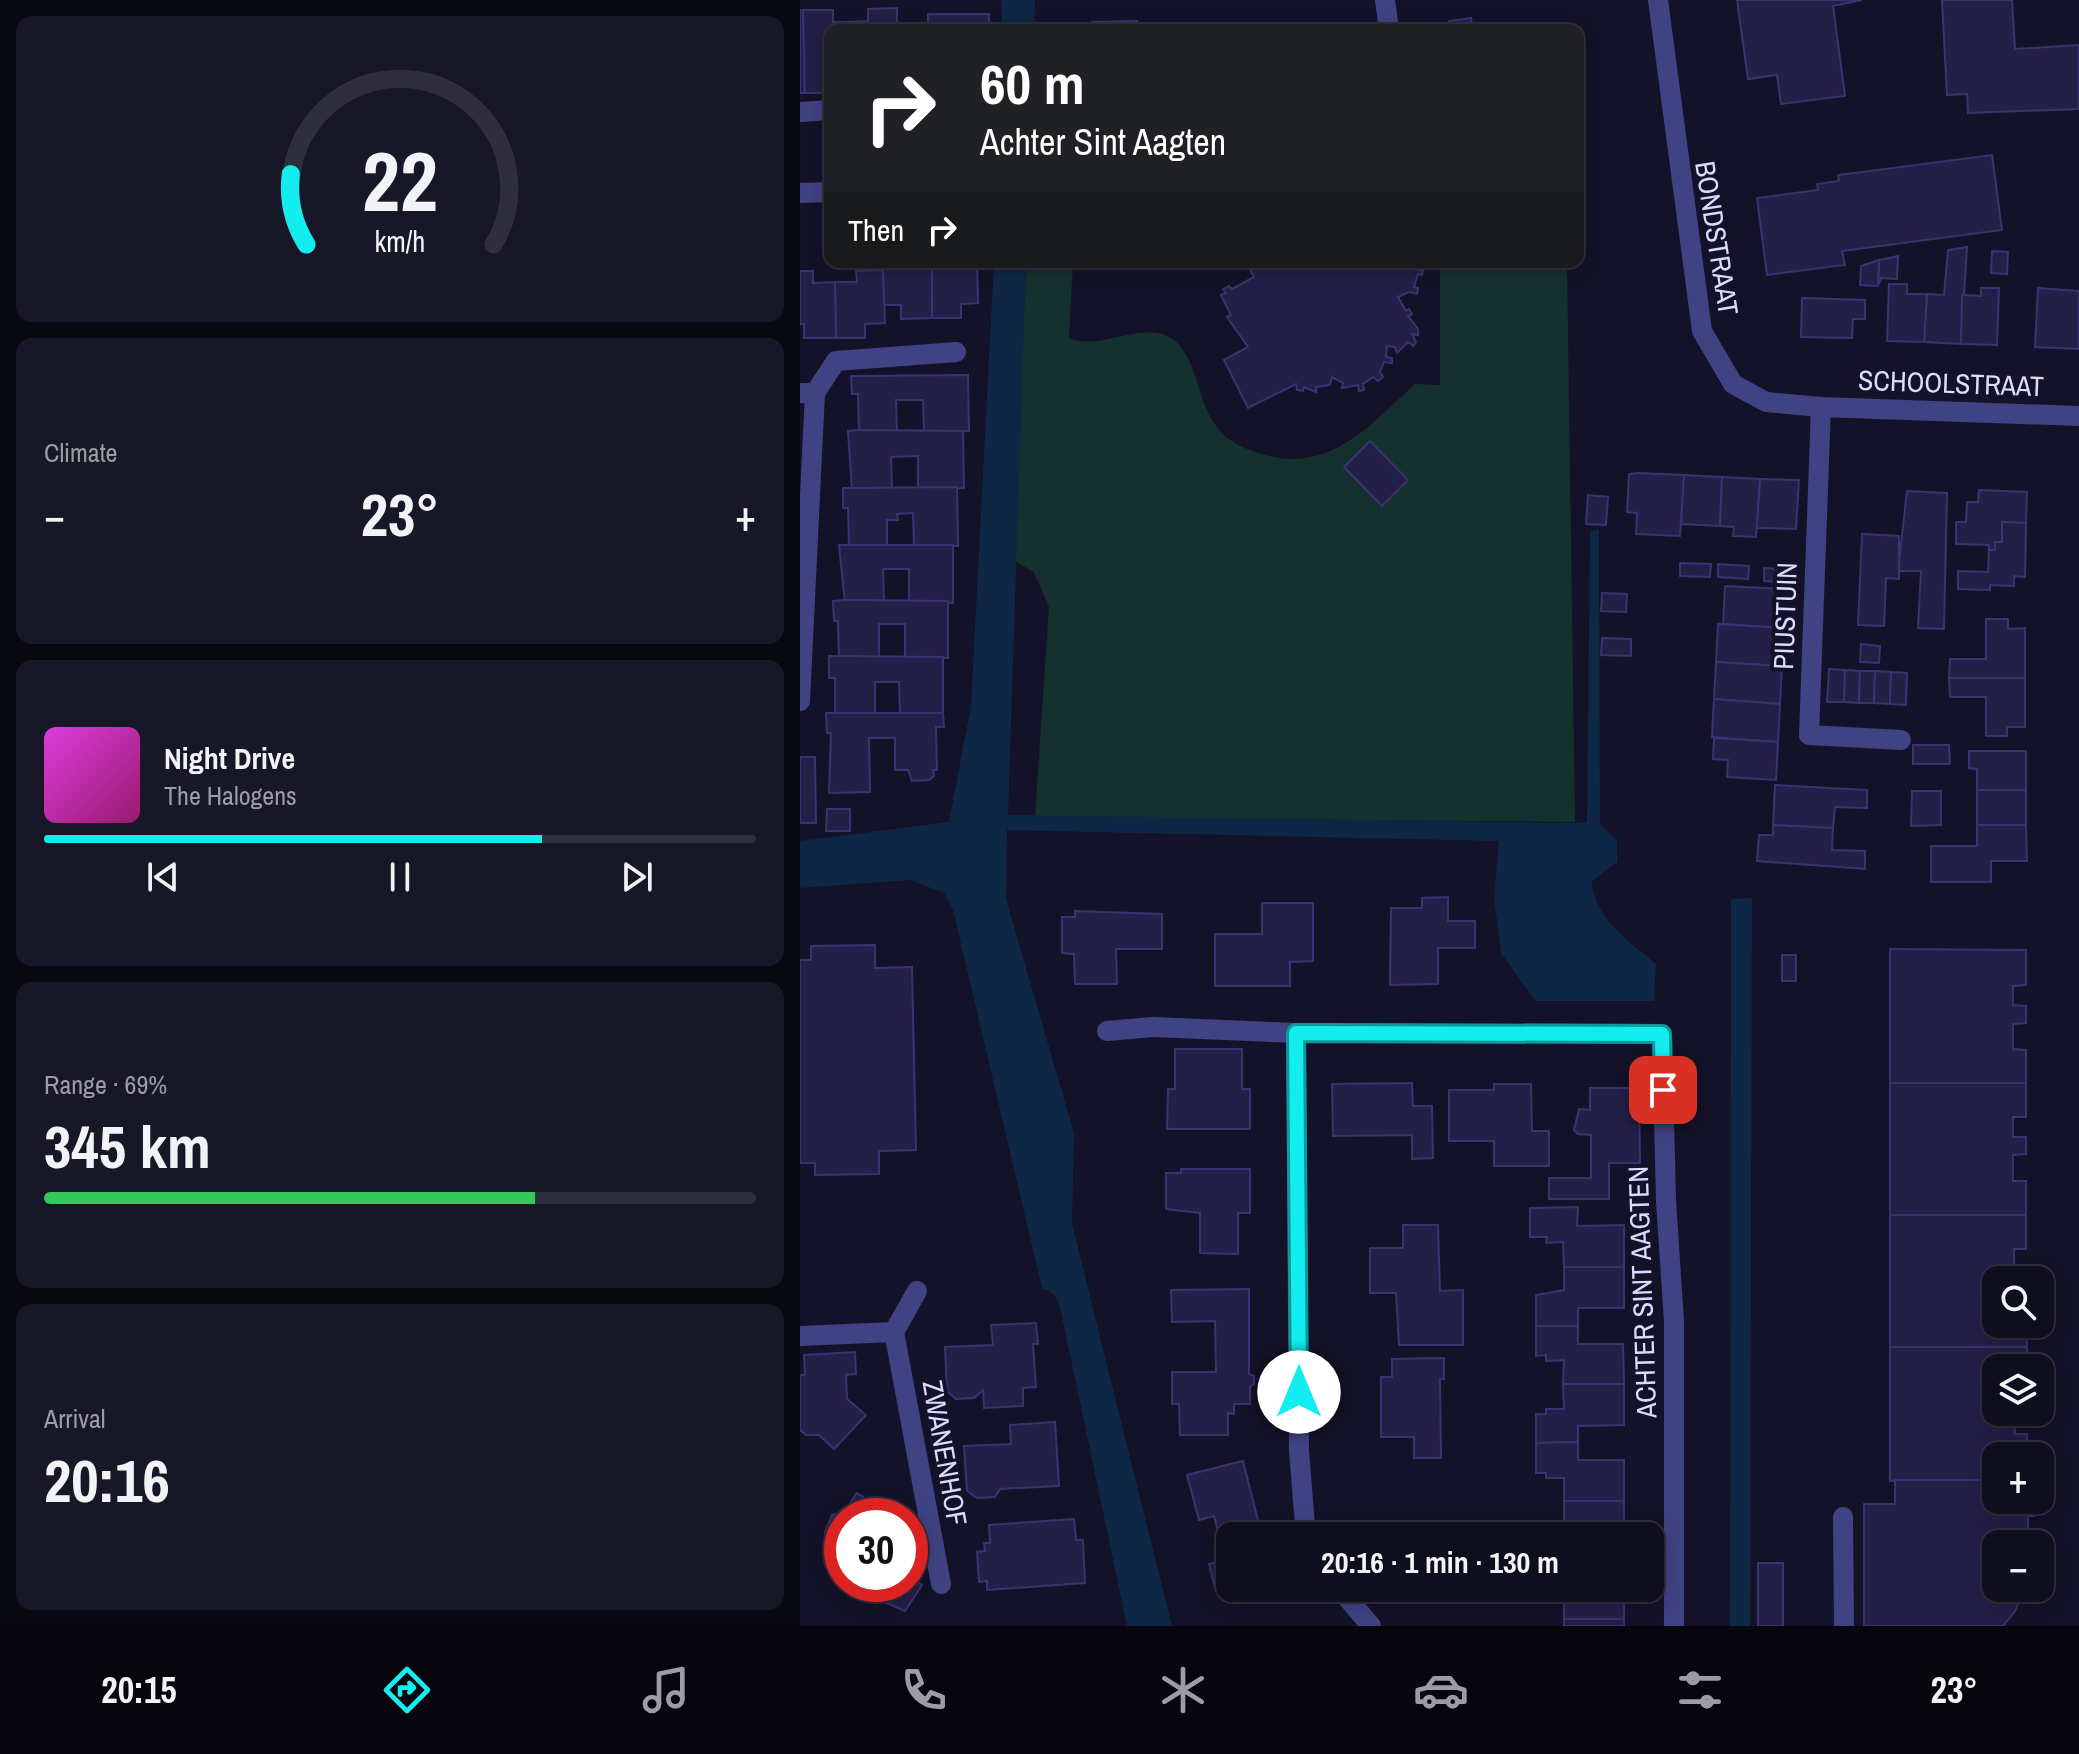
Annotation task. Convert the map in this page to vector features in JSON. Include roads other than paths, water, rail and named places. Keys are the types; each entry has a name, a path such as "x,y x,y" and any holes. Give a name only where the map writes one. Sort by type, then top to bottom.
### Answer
{"street":[{"path":"1385,0 1388,24"},
{"name":"BONDSTRAAT","path":"1658,0 1702,331 1733,384 1766,402 1821,407"},
{"path":"800,112 824,110"},
{"path":"800,193 824,192"},
{"path":"800,701 808,393 836,361 956,352"},
{"name":"SCHOOLSTRAAT","path":"1821,407 2079,416"},
{"name":"PIUSTUIN","path":"1821,407 1809,735 1901,740"},
{"name":"ACHTER SINT AAGTEN","path":"1107,1031 1153,1027 1296,1033 1662,1034 1666,1201 1674,1321 1674,1626"},
{"path":"1296,1033 1299,1451 1305,1522"},
{"path":"800,1336 894,1332 917,1291"},
{"name":"ZWANENHOF","path":"894,1332 941,1584"},
{"path":"1843,1517 1844,1626"},
{"path":"1351,1602 1371,1626"}],"water":[{"path":"1002,0 1035,0 1034,24 1001,24"},
{"path":"994,268 1026,268 1008,815 1587,823 1590,531 1599,530 1600,824 1617,841 1617,862 1592,881 1598,906 1606,917 1656,964 1654,1001 1535,1001 1501,953 1494,898 1499,841 1007,830 1006,899 1074,1133 1072,1224 1172,1626 1127,1626 1060,1307 1054,1294 1042,1288 953,910 944,893 910,880 800,888 800,841 949,822 971,706"},
{"path":"1752,898 1750,1626 1730,1626 1731,899"}]}
